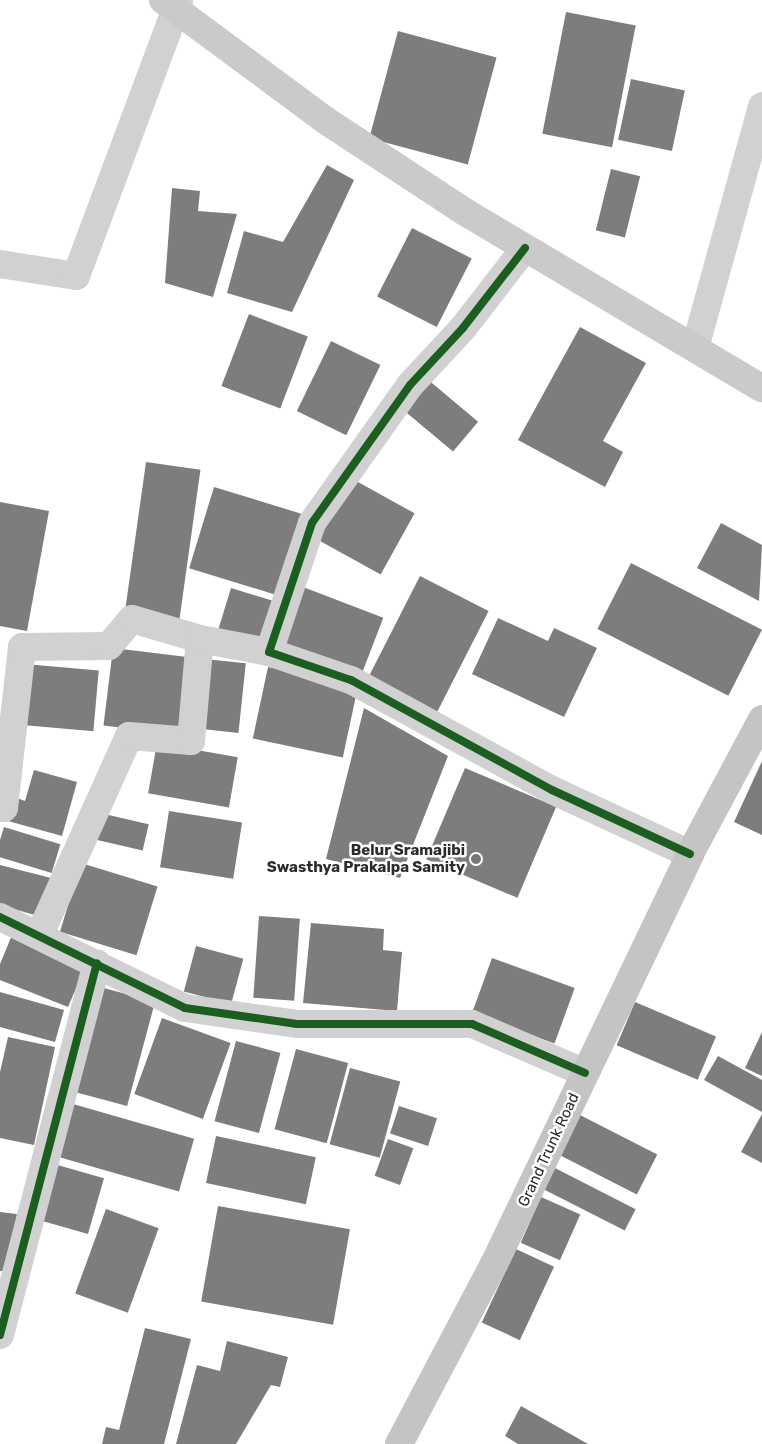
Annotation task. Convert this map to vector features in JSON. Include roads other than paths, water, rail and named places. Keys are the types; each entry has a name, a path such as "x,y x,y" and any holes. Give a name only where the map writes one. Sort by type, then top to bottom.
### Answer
{"main road":[{"path":"173,4 325,120 525,248 762,388"},
{"name":"Grand Trunk Road","path":"399,1444 494,1264 690,854 762,719"}],"street":[{"path":"0,264 76,276 173,4"},
{"path":"695,348 762,106"},
{"path":"269,652 312,523 410,386 463,328 525,248"},
{"path":"0,807 4,808 22,647 109,646 132,619 200,639 269,652 351,680 552,790 690,854"},
{"path":"40,934 129,736 191,742 200,639"},
{"path":"0,917 40,934 185,1008 297,1024 472,1024 585,1073"},
{"path":"0,1335 97,963"}],"place":[{"name":"Belur Sramajibi Swasthya Prakalpa Samity","path":"476,859"}]}
